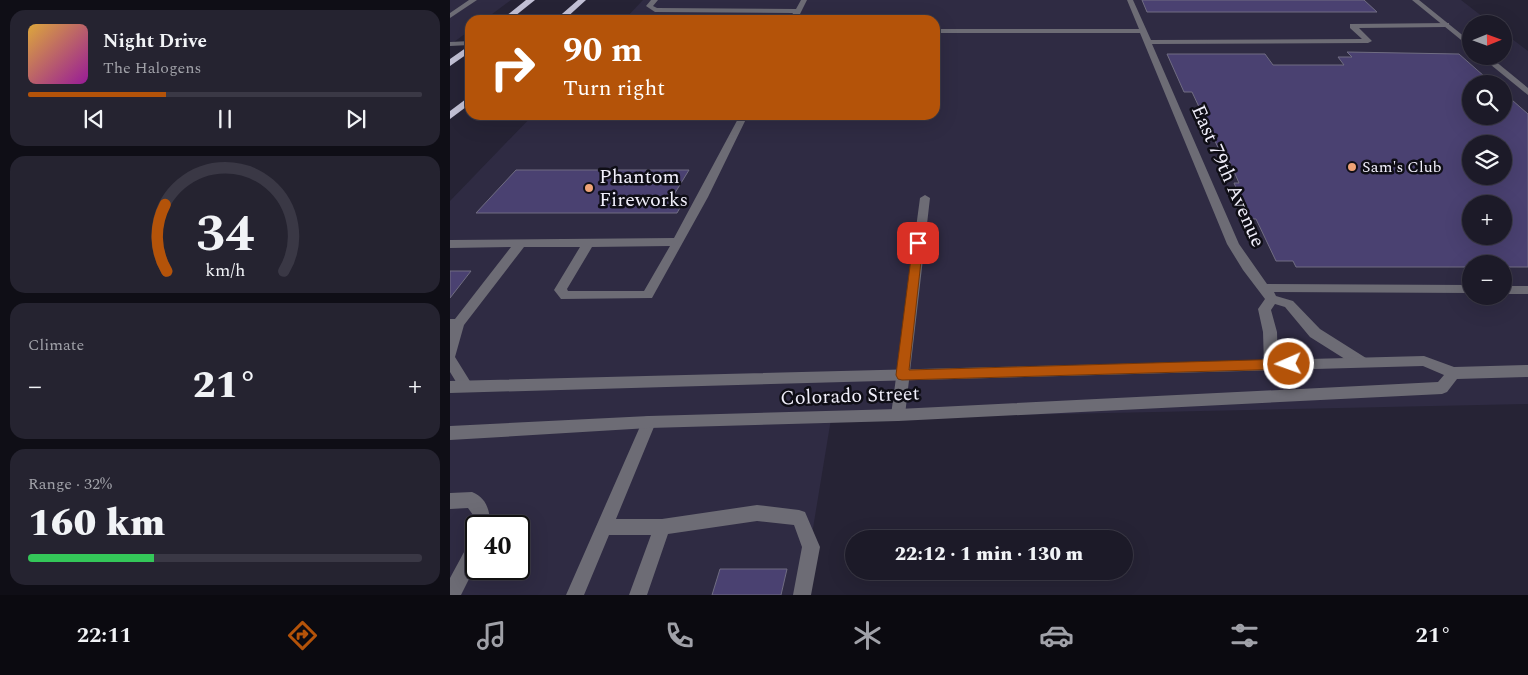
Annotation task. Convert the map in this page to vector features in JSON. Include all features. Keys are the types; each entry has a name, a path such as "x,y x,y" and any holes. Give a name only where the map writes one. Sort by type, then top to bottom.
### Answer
{"highway":[{"path":"512,15 531,0"},
{"path":"566,15 582,0"},
{"path":"450,63 465,52"},
{"path":"450,116 465,103"}],"street":[{"path":"450,16 474,0"},
{"path":"655,0 649,6 654,10 798,11"},
{"path":"796,15 804,0"},
{"name":"East 79th Avenue","path":"1130,0 1233,244 1247,267 1269,294"},
{"path":"1415,0 1462,39"},
{"path":"1147,42 1368,41 1353,26 1446,26"},
{"path":"940,31 1142,31"},
{"path":"450,44 465,43"},
{"path":"1495,65 1528,92"},
{"path":"588,243 560,290 565,296 648,295 678,242 741,120"},
{"path":"898,415 925,198"},
{"path":"450,244 678,242"},
{"path":"450,354 453,326 520,244"},
{"path":"1269,294 1462,290"},
{"path":"1512,290 1528,290"},
{"path":"1269,294 1289,304 1315,333 1361,362"},
{"path":"1269,294 1264,308 1270,332 1271,365"},
{"path":"450,360 466,386"},
{"name":"Colorado Street","path":"450,387 1424,361 1453,373 1528,371"},
{"name":"Colorado Street","path":"450,433 649,422 898,415 1442,388 1453,373"},
{"path":"575,595 649,422"},
{"path":"450,501 472,500 482,515"},
{"path":"604,527 662,527 756,513 799,518 810,547 802,595"},
{"path":"638,595 662,527"},
{"path":"451,595 465,568"}],"shaded area":[{"path":"450,0 511,0 491,15 465,15 465,34 450,45"},
{"path":"643,0 1461,0 1480,15 1462,15 1462,65 1512,65 1512,39 1528,51 1528,404 831,419 802,595 450,595 450,201 528,120 940,120 940,15 629,15"}],"building":[{"path":"1142,0 1364,0 1377,12 1147,12"},
{"name":"Sam's Club","path":"1347,52 1459,54 1462,57 1462,65 1471,65 1483,75 1462,75 1462,125 1512,125 1512,100 1528,114 1528,267 1512,267 1512,255 1462,255 1462,267 1296,267 1293,261 1276,261 1256,219 1250,219 1234,183 1239,183 1228,158 1223,158 1192,92 1184,92 1167,54 1265,54 1273,65 1344,65 1338,57 1352,57"},
{"name":"Phantom Fireworks","path":"516,170 689,170 667,206 681,206 677,213 476,213"},
{"path":"450,271 471,271 450,298"},
{"path":"720,569 787,569 781,595 712,595"}],"place":[{"name":"Sam's Club","path":"1352,167"},
{"name":"Phantom Fireworks","path":"589,188"}],"route":[{"path":"918,243 902,375 1289,364"}]}
